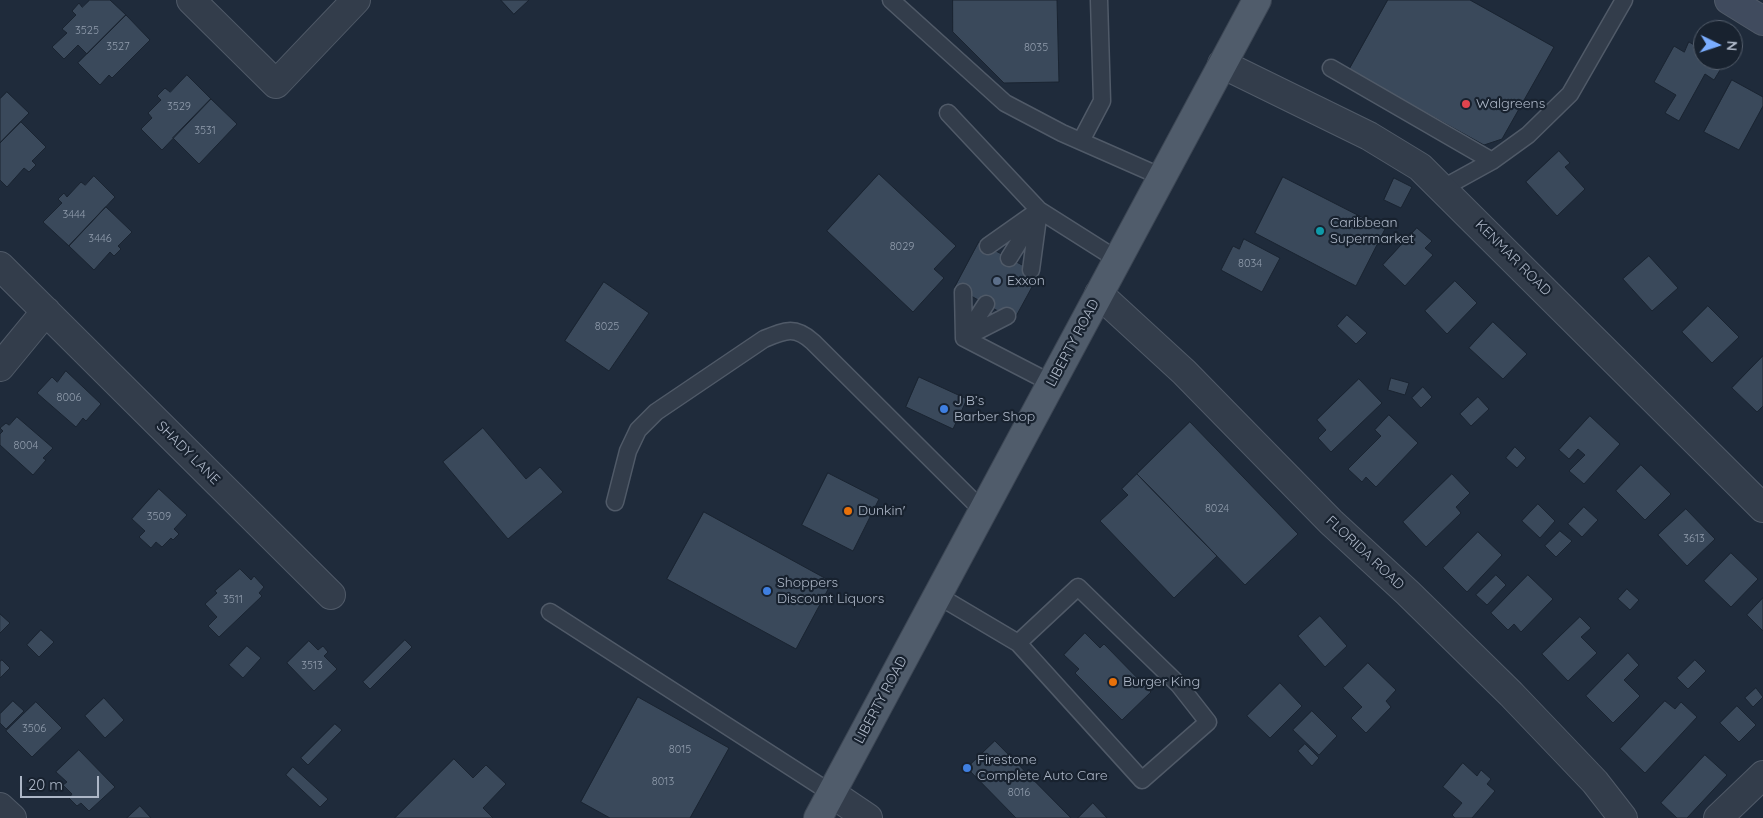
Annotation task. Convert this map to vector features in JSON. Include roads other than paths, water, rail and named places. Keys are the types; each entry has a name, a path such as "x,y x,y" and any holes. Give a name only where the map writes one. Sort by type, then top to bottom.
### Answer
{"main road":[{"name":"LIBERTY ROAD","path":"818,818 1257,0"},
{"path":"1729,0 1763,21"}],"street":[{"path":"191,0 276,84 356,0"},
{"name":"KENMAR ROAD","path":"1222,64 1369,136 1420,167 1763,508"},
{"name":"SHADY LANE","path":"0,266 331,595"},
{"name":"FLORIDA ROAD","path":"1099,294 1184,372 1330,522 1408,593 1511,694 1595,782 1623,818"},
{"path":"0,367 46,311"},
{"path":"1718,818 1763,775"},
{"path":"831,793 868,818"},
{"path":"0,806 12,818"}],"lane":[{"path":"891,0 1005,103 1081,141 1162,176"},
{"path":"1081,141 1102,101 1099,0"},
{"path":"1443,188 1492,161 1528,135 1570,94 1624,0"},
{"path":"1330,68 1492,161"},
{"path":"948,112 1039,210 1118,260"},
{"path":"988,246 1039,210"},
{"path":"1009,258 1039,210"},
{"path":"1031,270 1039,210"},
{"path":"963,292 964,338"},
{"path":"964,338 986,304"},
{"path":"964,338 1007,316"},
{"path":"615,502 628,451 638,430 656,412 764,338 782,332 794,331 803,333 814,342 983,512"},
{"path":"964,338 1051,383"},
{"path":"938,595 1018,643 1142,780 1208,722 1179,685 1078,587 1018,643"},
{"path":"550,612 831,793"}],"place":[{"name":"Walgreens","path":"1466,104"},
{"name":"Caribbean Supermarket","path":"1320,231"},
{"name":"Exxon","path":"997,281"},
{"name":"J B’s Barber Shop","path":"944,409"},
{"name":"Dunkin'","path":"848,511"},
{"name":"Shoppers Discount Liquors","path":"767,591"},
{"name":"Burger King","path":"1113,682"},
{"name":"Firestone Complete Auto Care","path":"967,768"}]}
